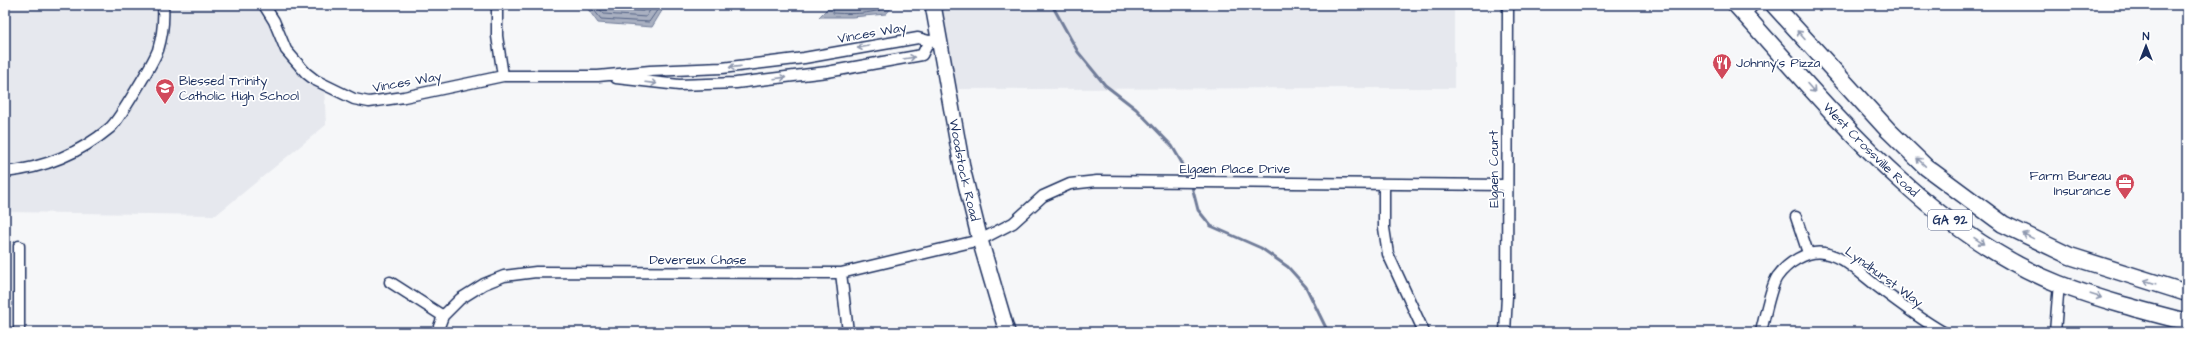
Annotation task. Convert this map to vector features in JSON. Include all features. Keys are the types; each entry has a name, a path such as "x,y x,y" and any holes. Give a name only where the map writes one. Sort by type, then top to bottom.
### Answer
{"main road":[{"name":"West Crossville Road","path":"1774,5 1888,130 1926,167 2003,224 2070,256 2187,293"},
{"name":"West Crossville Road","path":"1745,8 1842,123 1906,185 1960,228 1993,250 2059,283 2139,310 2187,322"}],"street":[{"path":"5,172 40,167 77,150 111,127 136,89 158,50 163,17 163,5"},
{"name":"Vinces Way","path":"264,5 274,21 280,36 283,38 286,50 315,80 354,99 368,102 385,100 503,76 598,76 650,71 722,68 804,58 918,38 934,40"},
{"path":"497,5 498,36 503,76"},
{"name":"Woodstock Road","path":"934,5 934,40 980,240 1007,332"},
{"name":"Elgaen Court","path":"1505,332 1507,296 1506,186 1508,5"},
{"name":"Vinces Way","path":"598,76 672,84 752,81 827,72 922,55 934,40"},
{"name":"Elgaen Place Drive","path":"980,240 1013,223 1043,196 1070,184 1097,181 1506,186"},
{"path":"1384,185 1384,228 1388,254 1424,332"},
{"path":"1761,332 1777,277 1790,263 1808,253 1796,217"},
{"name":"Devereux Chase","path":"437,332 442,316 460,299 484,284 504,276 536,272 841,273 980,240"},
{"path":"19,246 19,332"},
{"name":"Lyndhurst Way","path":"1808,253 1825,253 1839,259 1924,321 1943,332"},
{"path":"841,273 848,332"},
{"path":"390,282 442,316"},
{"path":"2055,332 2059,283"}],"shaded area":[{"name":"Blessed Trinity Catholic High School","path":"5,5 263,5 299,65 324,84 326,125 216,215 5,212"},
{"path":"933,5 1454,5 1454,88 948,89"}],"water":[{"path":"585,5 661,5 663,9 652,27 598,23"},
{"path":"831,5 894,5 886,14 852,17 819,17"}],"waterway":[{"path":"1052,5 1078,52 1105,85 1136,109 1172,146 1189,175 1198,210 1211,226 1261,248 1288,267 1306,287 1328,332"}],"place":[{"name":"Johnny's Pizza","path":"1722,80"},
{"name":"Blessed Trinity Catholic High School","path":"165,105"},
{"name":"Farm Bureau Insurance","path":"2125,200"}]}
